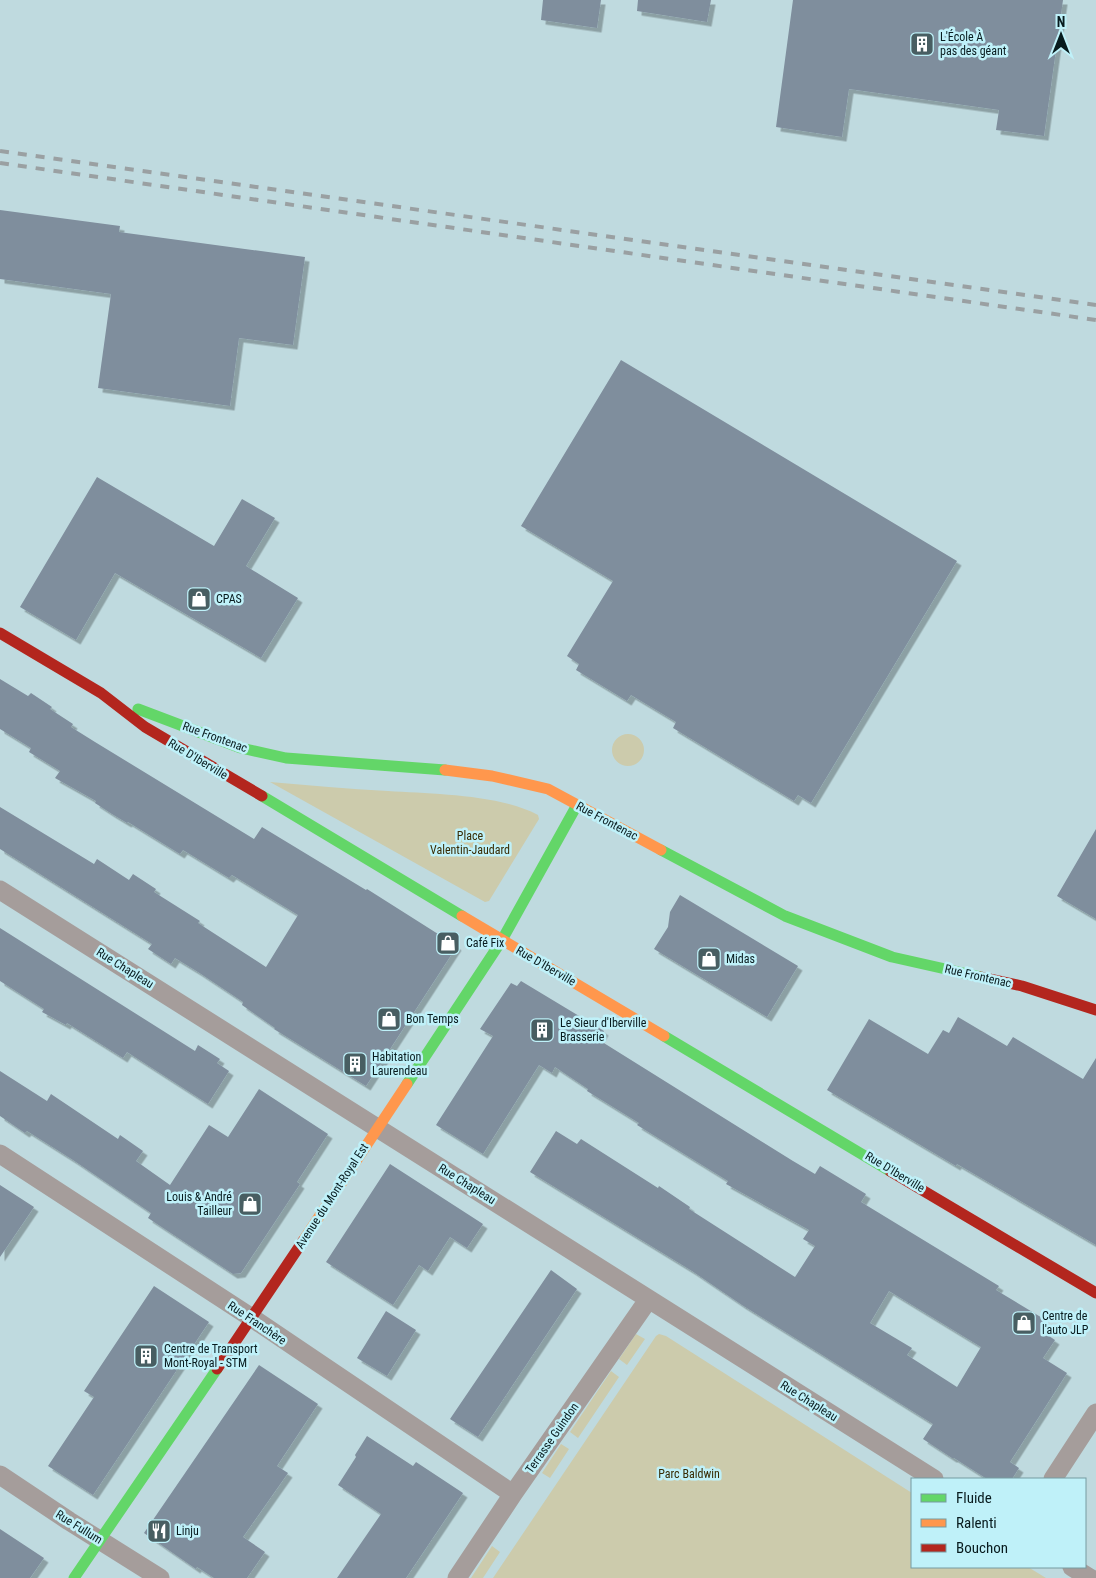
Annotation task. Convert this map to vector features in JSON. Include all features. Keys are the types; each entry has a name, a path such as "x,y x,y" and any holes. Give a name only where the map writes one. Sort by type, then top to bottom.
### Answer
{"main road":[{"name":"Rue D'Iberville","path":"0,633 101,693 145,727 1096,1293"},
{"name":"Rue Frontenac","path":"101,693 241,748 286,758 343,764 438,769 492,776 548,789 785,916 892,957 1022,986 1096,1010"},
{"name":"Avenue du Mont-Royal Est","path":"74,1578 252,1318 502,940 577,804"}],"street":[{"name":"Rue Chapleau","path":"0,890 932,1478"},
{"name":"Rue Franchère","path":"0,1154 252,1318 513,1494"},
{"name":"Terrasse Guindon","path":"457,1578 648,1300"},
{"path":"1054,1478 1096,1413"},
{"name":"Rue Fullum","path":"0,1475 160,1578"},
{"path":"1074,1568 1090,1578"}],"green space":[{"path":"628,734 640,738 644,750 640,762 628,766 616,762 612,750 616,738"},
{"name":"Place Valentin-Jaudard","path":"270,782 465,796 522,808 538,815 539,819 489,901 485,902"},
{"path":"636,1334 645,1339 627,1365 619,1359"},
{"name":"Parc Baldwin","path":"659,1334 666,1336 911,1492 911,1568 1030,1568 1046,1578 493,1578"},
{"path":"611,1371 619,1377 578,1438 570,1432"},
{"path":"561,1444 569,1449 550,1478 542,1473"},
{"path":"492,1546 500,1552 483,1578 471,1578"}],"building":[{"path":"543,0 601,0 597,28 541,20"},
{"path":"638,0 711,0 707,22 637,11"},
{"name":"L'École À pas des géant","path":"793,0 1063,0 1044,136 996,130 999,110 849,89 842,137 776,127"},
{"path":"0,210 120,226 119,232 305,257 293,345 239,338 230,406 98,388 111,294 0,279"},
{"path":"621,360 957,561 811,803 798,795 794,801 673,728 676,722 631,695 627,701 576,670 579,664 567,656 613,581 521,526"},
{"path":"97,477 214,546 242,499 275,518 246,566 298,598 261,658 115,573 76,640 20,607"},
{"path":"0,679 28,696 31,693 52,707 50,709 73,724 71,727 254,839 262,827 367,889 457,946 366,1086 274,1029 242,1005 243,1002 198,972 175,958 171,964 148,949 152,944 0,849 0,807 94,864 97,859 129,880 133,874 156,889 154,892 200,921 198,923 266,967 298,915 232,875 229,878 183,850 180,854 112,814 95,803 96,801 55,778 60,771 29,752 31,748 0,729"},
{"path":"1096,829 1096,919 1057,896"},
{"path":"680,895 798,966 767,1017 654,949 668,927 670,912"},
{"path":"0,928 195,1051 198,1045 220,1059 217,1063 229,1071 208,1104 127,1052 123,1058 67,1023 66,1025 42,1012 44,1009 0,981"},
{"path":"521,981 604,1031 599,1040 793,1161 815,1174 820,1166 866,1194 861,1202 999,1286 996,1290 1044,1319 1046,1334 1055,1340 1043,1358 1067,1373 1010,1462 1019,1468 1013,1478 985,1478 952,1458 923,1439 933,1424 742,1305 692,1271 530,1172 556,1131 577,1144 581,1139 658,1188 659,1186 690,1207 689,1209 795,1277 815,1246 803,1239 809,1230 726,1184 728,1181 637,1125 639,1123 587,1091 588,1089 555,1067 552,1073 539,1065 483,1154 436,1125 493,1036 480,1029 511,983 517,986","holes":["889,1291 981,1347 957,1387 907,1355 912,1348 870,1323"]},
{"path":"958,1017 1007,1046 1013,1037 1083,1079 1096,1058 1096,1245 827,1090 869,1019 928,1054 943,1030 949,1033"},
{"path":"0,1071 47,1101 51,1094 118,1139 120,1135 143,1151 136,1161 170,1185 209,1125 228,1137 259,1089 328,1134 297,1182 300,1184 241,1273 233,1274 148,1218 151,1213 73,1160 27,1131 25,1133 0,1116"},
{"path":"390,1164 483,1224 467,1248 450,1237 428,1271 419,1265 393,1305 326,1262"},
{"path":"0,1185 34,1207 0,1257"},
{"path":"551,1270 577,1289 478,1437 450,1419"},
{"name":"Centre de Transport Mont-Royal - STM","path":"154,1286 209,1322 93,1495 48,1466 94,1397 84,1391"},
{"path":"386,1311 416,1330 387,1376 357,1358"},
{"path":"259,1365 318,1404 277,1466 288,1473 243,1537 265,1552 247,1578 214,1578 197,1567 196,1569 144,1533"},
{"path":"367,1436 413,1466 416,1462 463,1493 406,1578 337,1578 381,1514 338,1485"},
{"path":"0,1529 44,1558 30,1578 0,1578"}],"railway":[{"path":"0,151 1096,305"},
{"path":"0,163 1096,320"}],"traffic: fast":[{"path":"138,709 241,748 286,758 445,770"},
{"path":"262,796 462,916"},
{"path":"407,1084 502,940 577,805"},
{"path":"661,850 785,916 892,957 981,977"},
{"path":"664,1036 890,1171"},
{"path":"74,1578 217,1369"}],"traffic: slow":[{"path":"445,770 492,776 548,789 661,850"},
{"path":"462,916 664,1036"},
{"path":"303,1241 407,1084"}],"traffic: jam":[{"path":"0,633 101,693 145,727 262,796"},
{"path":"981,977 1022,986 1096,1010"},
{"path":"890,1171 1096,1293"},
{"path":"217,1369 303,1241"}],"place":[{"name":"L'École À pas des géant","path":"922,44"},
{"name":"CPAS","path":"199,599"},
{"name":"Café Fix","path":"448,943"},
{"name":"Midas","path":"709,959"},
{"name":"Bon Temps","path":"389,1019"},
{"name":"Le Sieur d'Iberville Brasserie","path":"542,1030"},
{"name":"Habitation Laurendeau","path":"355,1064"},
{"name":"Louis & André Tailleur","path":"250,1204"},
{"name":"Centre de l'auto JLP","path":"1024,1323"},
{"name":"Centre de Transport Mont-Royal - STM","path":"146,1356"},
{"name":"Linju","path":"159,1531"}]}
